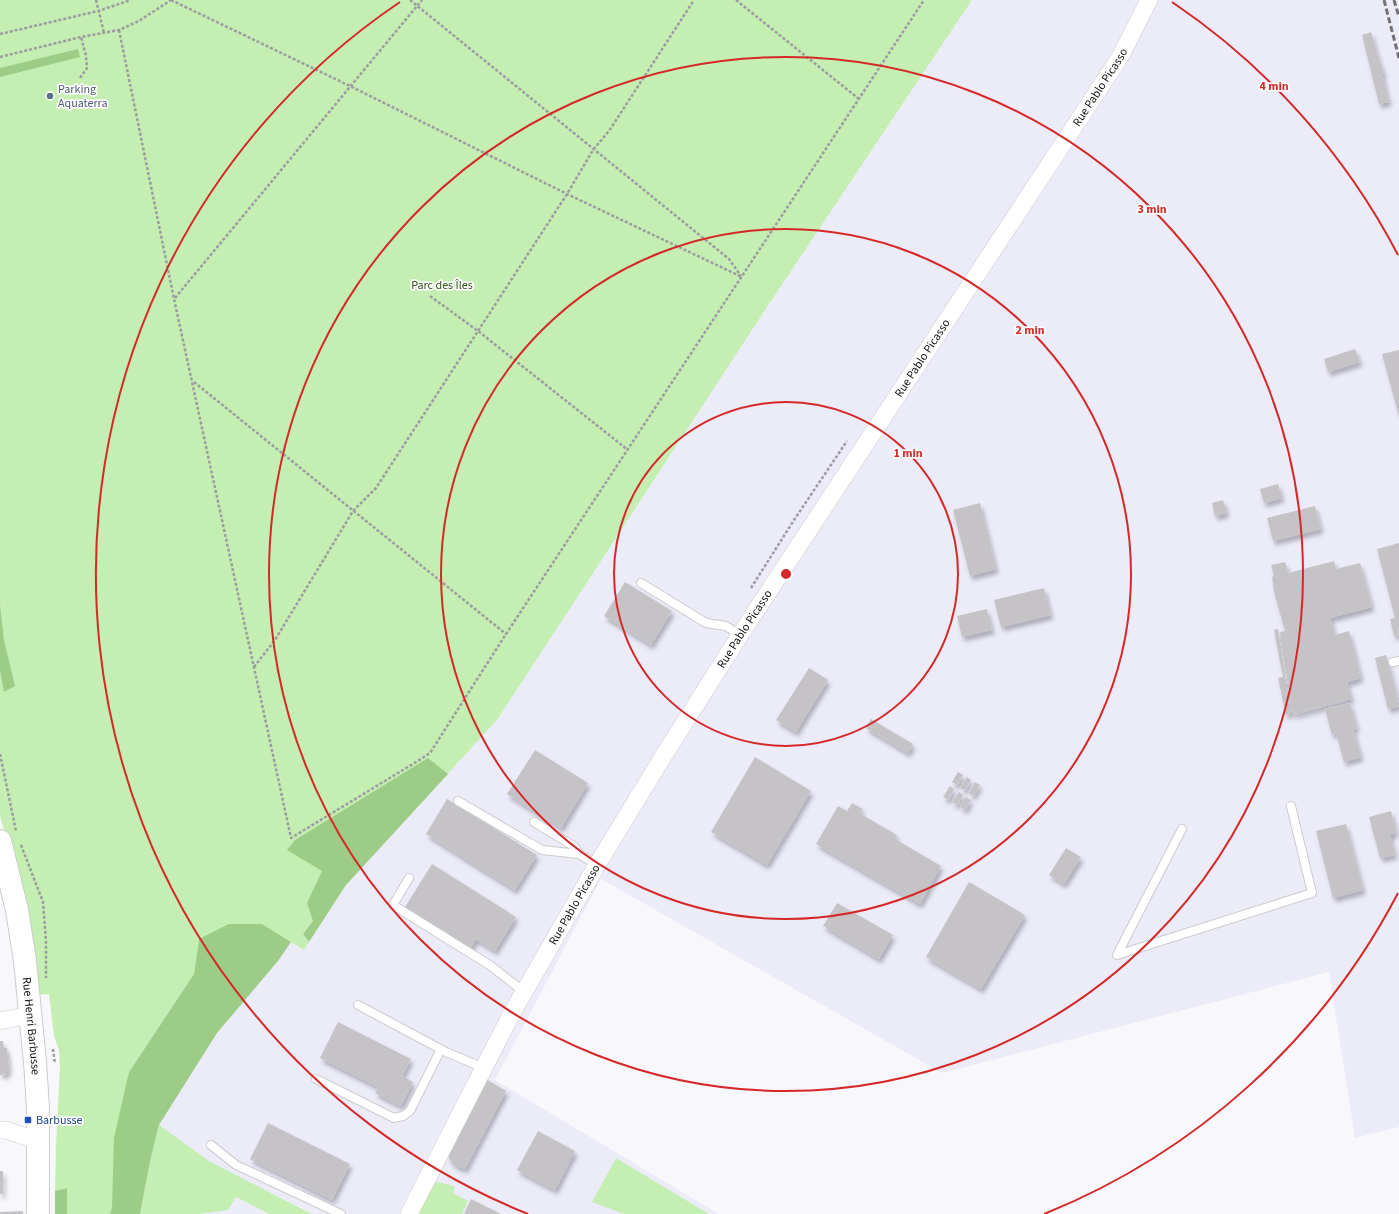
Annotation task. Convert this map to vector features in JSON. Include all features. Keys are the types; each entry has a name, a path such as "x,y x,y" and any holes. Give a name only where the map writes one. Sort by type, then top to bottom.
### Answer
{"street":[{"name":"Rue Pablo Picasso","path":"409,1214 524,992 597,865 664,755 740,635 1120,57 1149,0"},
{"name":"Rue Henri Barbusse","path":"0,841 17,910 25,961 35,1062 38,1141 38,1214"},
{"path":"0,1021 30,1015"},
{"path":"0,1130 6,1130 38,1141"}],"lane":[{"path":"641,583 706,623 726,626 740,635"},
{"path":"458,800 542,850 579,854 597,865"},
{"path":"1182,829 1117,955 1312,893 1291,806"},
{"path":"534,822 575,847 579,854"},
{"path":"409,878 393,905 491,966 524,992"},
{"path":"358,1005 441,1049 484,1068"},
{"path":"316,1080 394,1118 403,1116 410,1111 441,1049"},
{"path":"211,1145 236,1165 341,1214"}],"path":[{"path":"96,0 104,33"},
{"path":"0,34 98,11 131,0"},
{"path":"0,57 81,37 120,30 139,22 171,0 350,86 567,194 742,277"},
{"path":"410,0 729,260 742,277"},
{"path":"174,299 422,0"},
{"path":"254,667 275,640 353,512 376,488 594,150 609,131 694,0"},
{"path":"736,0 859,99"},
{"path":"120,30 174,299 291,838 430,753 506,634 924,0"},
{"path":"80,78 87,68 86,56 81,37"},
{"path":"430,296 478,331 628,450"},
{"path":"193,382 506,634"}],"shaded area":[{"path":"972,0 1399,0 1399,1127 1355,1138 1329,972 942,1073 601,879 495,1080 719,1214 312,1214 209,1161 146,1118 262,924 304,950 346,885 497,720 769,304"},
{"path":"191,1174 269,1214 172,1214"}],"green space":[{"name":"Parc des Îles","path":"0,0 972,0 769,304 497,720 313,921 303,934 309,942 304,950 262,924 199,939 194,974 129,1072 110,1214 67,1214 67,1188 55,1191 60,1067 59,1050 54,1036 49,994 35,995 20,889 0,816 0,671 5,692 4,640 0,603"},
{"path":"78,49 80,57 0,77 0,68"},
{"path":"0,603 4,640 15,686 4,692 0,671"},
{"path":"428,758 448,774 346,885 309,942 303,934 313,921 307,903 322,871 287,850 295,840"},
{"path":"229,924 262,924 291,942 278,961 217,1033 159,1125 140,1214 110,1214 112,1207 114,1138 129,1072 194,974 199,939"},
{"path":"159,1125 209,1161 312,1214 269,1214 236,1197 228,1210 199,1214 140,1214"},
{"path":"616,1158 709,1214 624,1214 592,1202"},
{"path":"437,1182 455,1187 453,1193 468,1201 462,1214 416,1214 427,1191"},
{"path":"67,1188 67,1214 55,1214 55,1191"}],"building":[{"path":"1371,32 1384,74 1382,74 1389,102 1379,104 1362,35"},
{"path":"1355,349 1360,362 1328,372 1324,359"},
{"path":"1399,350 1399,416 1382,354"},
{"path":"1278,484 1282,498 1264,503 1260,489"},
{"path":"1223,500 1227,513 1215,516 1212,503"},
{"path":"980,503 996,569 970,576 953,510"},
{"path":"1315,506 1321,529 1273,541 1267,518"},
{"path":"1399,543 1399,635 1394,636 1390,619 1395,618 1377,549"},
{"path":"1334,561 1336,569 1360,563 1372,607 1330,618 1335,635 1349,631 1361,678 1347,682 1351,697 1292,712 1280,632 1285,631 1274,592 1272,577 1274,576 1271,565 1285,562 1288,573"},
{"path":"625,582 672,611 651,645 604,616"},
{"path":"1044,588 1051,615 1001,627 994,600"},
{"path":"987,609 992,630 962,637 957,616"},
{"path":"1278,629 1291,713 1286,715 1278,678 1283,677 1274,630"},
{"path":"1386,655 1399,704 1399,706 1388,709 1375,658"},
{"path":"809,668 828,680 796,732 776,720"},
{"path":"1351,697 1352,699 1293,715 1293,713"},
{"path":"1350,703 1357,728 1353,729 1361,757 1344,762 1336,733 1332,735 1325,709"},
{"path":"871,719 913,744 908,753 866,728"},
{"path":"535,750 588,783 561,828 507,794"},
{"path":"755,757 811,791 767,865 711,832"},
{"path":"958,772 963,775 957,785 952,782"},
{"path":"967,777 971,780 965,790 960,788"},
{"path":"975,782 980,785 973,796 969,793"},
{"path":"950,786 954,789 948,800 943,797"},
{"path":"959,792 963,795 957,805 952,802"},
{"path":"966,797 971,800 965,810 960,807"},
{"path":"447,799 537,855 515,890 426,834"},
{"path":"852,803 863,809 859,813 897,835 895,839 941,866 920,904 816,844 838,806 847,811"},
{"path":"1391,811 1396,833 1390,835 1395,855 1380,858 1369,817"},
{"path":"1346,824 1363,890 1333,898 1316,831"},
{"path":"1066,848 1081,857 1064,884 1049,875"},
{"path":"432,864 516,917 495,951 476,939 471,948 405,907"},
{"path":"969,882 1025,915 981,989 926,957"},
{"path":"837,903 893,935 879,959 823,926"},
{"path":"338,1022 411,1059 402,1076 413,1082 401,1106 375,1093 378,1087 320,1058"},
{"path":"0,1041 3,1041 4,1048 7,1048 9,1070 7,1071 7,1074 0,1075"},
{"path":"486,1079 506,1091 465,1169 455,1165 449,1159 448,1153"},
{"path":"268,1123 350,1164 332,1200 250,1159"},
{"path":"538,1131 575,1151 555,1190 517,1170"},
{"path":"0,1171 3,1171 3,1194 0,1194"},
{"path":"471,1199 501,1214 464,1214"},
{"path":"23,1211 23,1214 0,1214 0,1212"}],"railway":[{"path":"1384,0 1399,58"},
{"path":"1394,0 1399,17"}],"place":[{"name":"Parking Aquaterra","path":"50,96"},
{"name":"Barbusse","path":"28,1120"}]}
